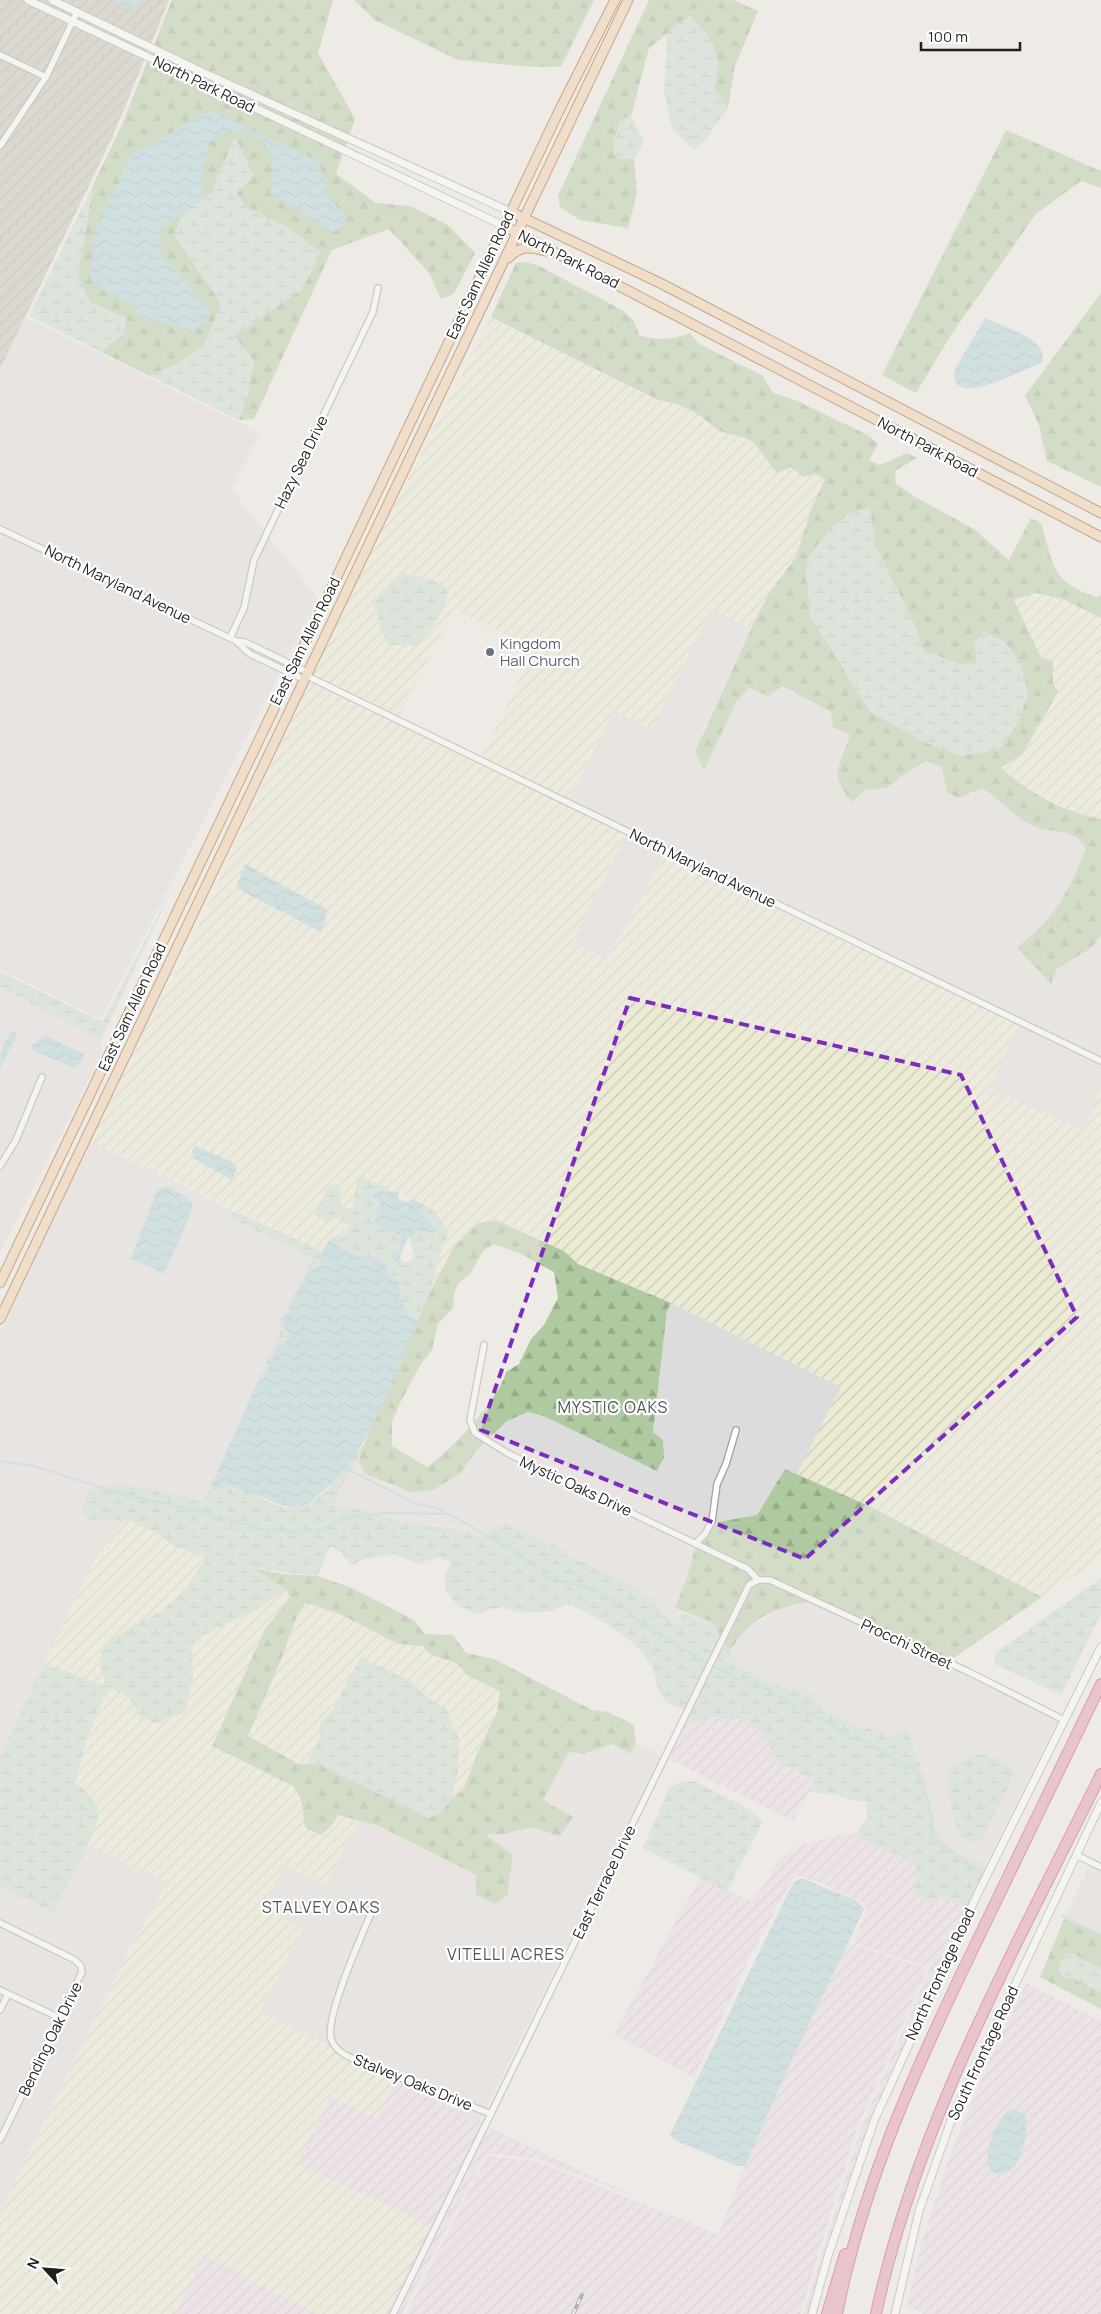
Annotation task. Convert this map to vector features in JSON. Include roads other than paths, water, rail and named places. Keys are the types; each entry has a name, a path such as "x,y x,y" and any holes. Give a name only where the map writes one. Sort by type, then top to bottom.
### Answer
{"highway":[{"path":"826,2314 841,2264 863,2212 892,2127 919,2064 1101,1684"},
{"path":"876,2314 889,2255 909,2188 945,2094 1101,1774"},
{"path":"837,2314 863,2212"},
{"path":"882,2314 889,2255"}],"main road":[{"name":"East Sam Allen Road","path":"0,1284 504,226 615,0"},
{"name":"East Sam Allen Road","path":"0,1319 628,0"},
{"name":"North Park Road","path":"511,212 662,284 1101,513"},
{"name":"North Park Road","path":"504,226 1101,537"},
{"path":"502,266 514,252 522,248 532,247 557,252"}],"street":[{"name":"North Park Road","path":"28,0 504,226"},
{"name":"North Park Road","path":"52,0 376,152 511,212"},
{"path":"0,146 46,77 77,12"},
{"path":"0,55 46,77"},
{"name":"Hazy Sea Drive","path":"233,639 244,608 254,560 373,312 378,288"},
{"name":"North Maryland Avenue","path":"0,529 233,639 250,654 305,675 1101,1060"},
{"path":"0,1166 16,1140 42,1077"},
{"name":"Mystic Oaks Drive","path":"484,1345 470,1420 475,1433 509,1454 748,1569 758,1580"},
{"path":"696,1543 705,1534 712,1521 717,1484 726,1464 736,1430"},
{"name":"East Terrace Drive","path":"393,2314 749,1586 758,1580"},
{"name":"Procchi Street","path":"758,1580 770,1580 971,1673 1064,1720"},
{"name":"North Frontage Road","path":"812,2314 828,2256 874,2121 978,1893 1101,1647"},
{"name":"South Frontage Road","path":"895,2314 919,2211 952,2118 1101,1803"},
{"path":"1076,1855 1101,1867"},
{"name":"Stalvey Oaks Drive","path":"373,1908 344,1982 330,2030 332,2041 338,2051 349,2057 491,2114"},
{"name":"Bending Oak Drive","path":"0,1923 75,1960 81,1966 81,1976 0,2140"},
{"path":"0,1990 60,2018"},
{"path":"0,2010 8,1994"}],"water":[{"path":"111,0 141,0 138,7 130,9"},
{"path":"210,110 318,161 329,196 346,218 340,228 330,233 301,211 271,195 271,157 261,140 245,133 236,132 219,136 212,141 206,153 201,202 166,224 159,238 163,257 189,284 210,314 193,334 170,324 146,320 138,316 135,307 100,287 89,275 94,248 90,242 132,153 147,147"},
{"path":"985,318 1023,334 1032,340 1043,354 1042,363 989,384 974,388 962,387 955,382 955,369"},
{"path":"245,864 328,910 321,932 236,888"},
{"path":"13,1032 17,1035 0,1069 4,1044"},
{"path":"45,1035 84,1054 80,1064 74,1068 31,1049 32,1045"},
{"path":"195,1146 233,1162 237,1168 232,1180 193,1158 192,1151"},
{"path":"166,1186 187,1197 193,1203 187,1222 164,1274 131,1258 157,1191"},
{"path":"381,1191 399,1192 398,1197 401,1200 408,1202 412,1199 423,1204 423,1216 438,1230 434,1233 418,1230 407,1239 399,1258 400,1267 395,1260 400,1250 401,1236 398,1233 383,1228 375,1220 379,1211 380,1199 374,1197 372,1193"},
{"path":"330,1239 339,1247 352,1254 379,1260 386,1266 390,1274 399,1283 401,1300 408,1315 418,1320 378,1415 352,1460 336,1479 308,1503 286,1506 273,1502 255,1491 247,1494 241,1489 228,1487 215,1490 211,1486 257,1383 264,1378 278,1346 287,1340 289,1336 282,1322 311,1269 321,1264 322,1251"},
{"path":"804,1879 855,1900 864,1909 791,2062 745,2166 737,2166 676,2141 670,2135 789,1891 794,1882"},
{"path":"1012,2109 1024,2113 1026,2121 1025,2142 1022,2152 1011,2169 1003,2173 994,2174 987,2163 990,2141 1001,2119"}],"waterway":[{"path":"0,1461 34,1466 124,1495 182,1507 266,1530 303,1532 320,1530 346,1518 384,1513 448,1514"},
{"path":"346,1468 414,1503 439,1509 467,1524 519,1554 546,1577 583,1586 601,1594 624,1607 642,1624 706,1662"},
{"path":"715,1667 737,1679 769,1689 791,1705 831,1724 846,1737 871,1744 904,1765 916,1769 928,1801 932,1818 933,1838 980,1873"},
{"path":"1062,1916 1101,1935"}],"railway":[{"path":"573,2314 582,2295"}],"place":[{"name":"Kingdom Hall Church","path":"490,652"}],"district":[{"name":"MYSTIC OAKS","path":"613,1407"},
{"name":"STALVEY OAKS","path":"321,1907"},
{"name":"VITELLI ACRES","path":"506,1954"}]}
